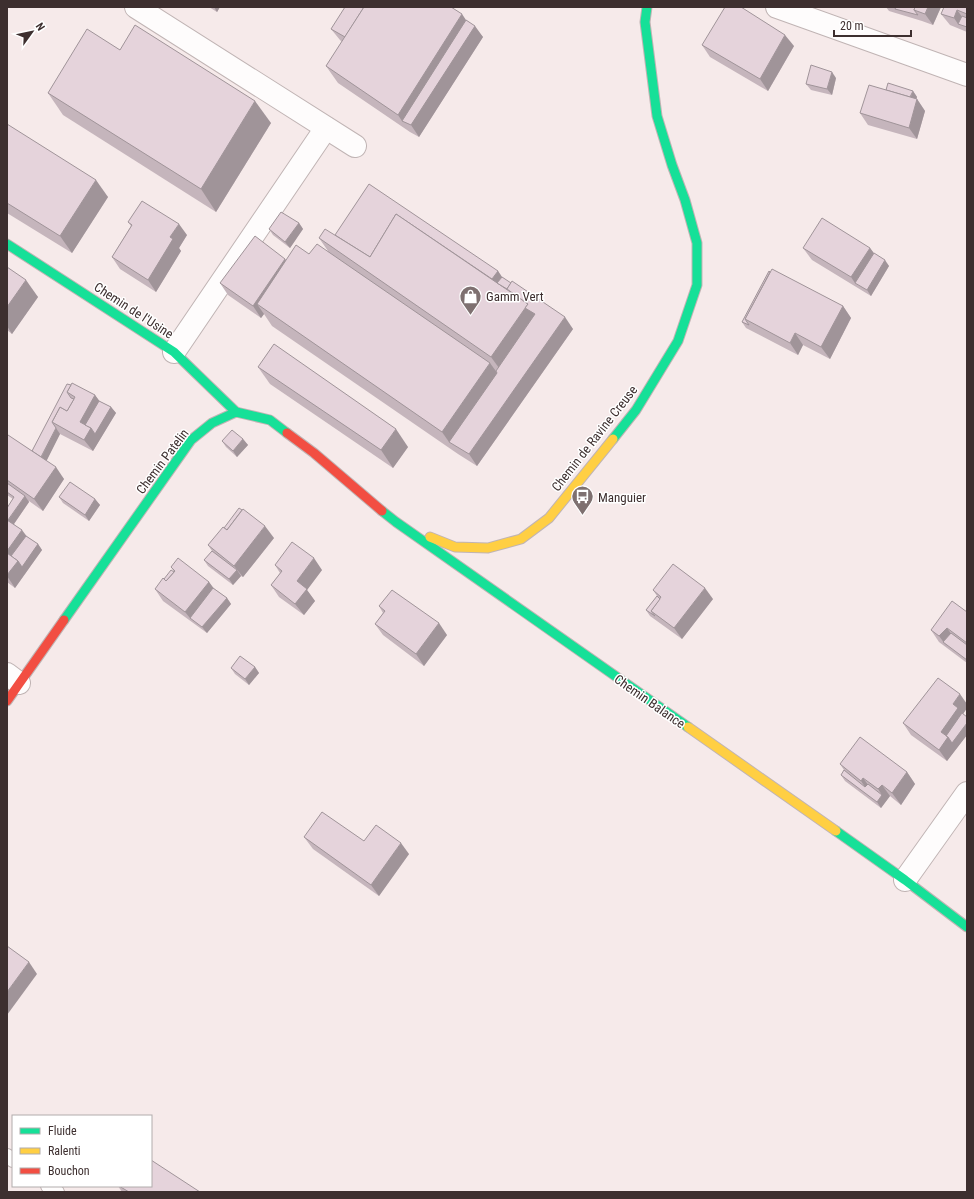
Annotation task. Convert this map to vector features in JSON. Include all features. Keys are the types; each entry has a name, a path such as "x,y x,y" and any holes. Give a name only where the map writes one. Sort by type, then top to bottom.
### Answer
{"main road":[{"name":"Chemin de Ravine Creuse","path":"396,522 456,547 488,548 521,539 549,518 636,410 678,342 697,285 697,243 685,200 672,165 657,116 645,22 647,7"},
{"name":"Chemin de l'Usine","path":"7,244 174,352 236,412"},
{"path":"236,412 270,420 314,453 396,522"},
{"name":"Chemin Patelin","path":"7,701 13,678 191,440 212,423 236,412"},
{"name":"Chemin Balance","path":"396,522 905,880 967,927"}],"street":[{"path":"136,7 355,146"},
{"path":"777,7 967,75"},
{"path":"174,352 326,128"},
{"path":"905,880 967,793"}],"building":[{"path":"345,7 364,7 345,37 331,29"},
{"path":"364,7 451,7 462,14 398,115 326,66"},
{"path":"725,7 741,7 785,35 760,79 702,45"},
{"path":"896,7 915,7 914,10 918,15 895,9"},
{"path":"915,7 928,7 925,14 914,10"},
{"path":"944,7 967,7 967,14 957,10 954,18 941,14"},
{"path":"962,16 967,18 967,27 958,24"},
{"path":"466,20 475,26 411,125 402,121"},
{"path":"135,25 255,101 201,189 48,93 87,29 120,50"},
{"path":"811,65 832,72 827,89 806,84"},
{"path":"888,83 913,91 910,97 886,90"},
{"path":"869,85 917,99 909,128 860,113"},
{"path":"7,124 96,180 60,236 7,203"},
{"path":"369,184 498,271 492,279 396,214 370,257 335,235"},
{"path":"142,201 179,224 170,237 173,239 148,280 112,257 132,225 128,222"},
{"path":"281,212 299,223 285,242 269,229"},
{"name":"Gamm Vert","path":"396,214 528,304 491,357 319,238 325,229 370,257"},
{"path":"822,218 870,248 851,277 803,248"},
{"path":"255,236 285,259 253,306 220,283"},
{"path":"317,244 490,363 442,432 257,304 296,245 309,254"},
{"path":"874,253 885,260 867,290 855,283"},
{"path":"7,267 26,280 7,307"},
{"path":"772,269 843,306 821,347 795,333 790,343 745,319"},
{"path":"769,271 770,272 745,319 749,325 742,322"},
{"path":"502,277 511,283 507,289 497,283"},
{"path":"512,281 565,317 469,454 449,442 497,373 496,371 535,314 525,308 528,304 507,289"},
{"path":"274,344 396,429 381,450 258,367"},
{"path":"72,383 95,395 80,422 91,428 84,440 52,422 60,407 67,411 75,397 67,392"},
{"path":"67,384 71,385 67,392 71,398 74,399 67,411 60,407 52,422 56,428 41,457 32,451"},
{"path":"99,401 111,407 95,434 91,428 85,425"},
{"path":"232,430 243,439 233,451 222,441"},
{"path":"8,435 56,467 34,499 7,480"},
{"path":"70,482 95,499 85,515 59,497"},
{"path":"7,483 25,496 8,520 7,508 14,497 7,492"},
{"path":"239,508 242,510 227,530 224,528"},
{"path":"243,509 265,526 234,566 208,545 223,527 227,530"},
{"path":"7,520 22,530 7,551"},
{"path":"26,536 38,544 22,567 18,561 11,556"},
{"path":"292,542 314,558 297,581 307,589 295,604 271,585 282,571 275,565"},
{"path":"212,551 237,570 229,579 204,560"},
{"path":"7,553 18,561 7,575"},
{"path":"178,558 209,582 185,612 155,589 163,578 166,581 175,571 171,567"},
{"path":"673,564 705,588 674,628 651,611 661,597 653,590"},
{"path":"171,570 174,572 166,581 164,579"},
{"path":"213,588 227,598 202,627 190,618"},
{"path":"392,590 439,623 416,654 375,624 385,611 379,606"},
{"path":"657,596 660,599 651,611 655,616 646,610"},
{"path":"952,601 967,612 967,643 947,628 939,636 931,630"},
{"path":"951,633 967,645 967,660 943,642"},
{"path":"240,656 255,667 245,679 231,668"},
{"path":"938,678 960,694 953,704 958,708 941,732 948,737 939,750 903,723"},
{"path":"962,713 967,717 967,723 952,743 946,736"},
{"path":"860,737 907,772 892,793 882,785 878,789 863,778 861,781 840,764"},
{"path":"844,770 865,787 868,784 882,795 877,802 841,775"},
{"path":"322,812 364,841 376,825 401,843 371,885 304,837"},
{"path":"7,946 29,962 7,992"},
{"path":"152,1161 200,1192 129,1192 121,1187 152,1187"}],"traffic: fast":[{"path":"613,439 636,410 678,341 697,285 697,243 685,200 672,165 657,116 645,22 647,7"},
{"path":"7,244 174,352 236,412"},
{"path":"64,620 191,440 212,423 236,412 270,420 287,433"},
{"path":"382,511 688,727"},
{"path":"836,831 905,880 967,927"}],"traffic: slow":[{"path":"430,537 455,547 488,548 521,539 549,518 613,439"},
{"path":"688,727 836,831"}],"traffic: jam":[{"path":"287,433 314,453 382,511"},
{"path":"7,701 64,620"}],"place":[{"name":"Gamm Vert","path":"471,316"},
{"name":"Manguier","path":"583,516"}]}
